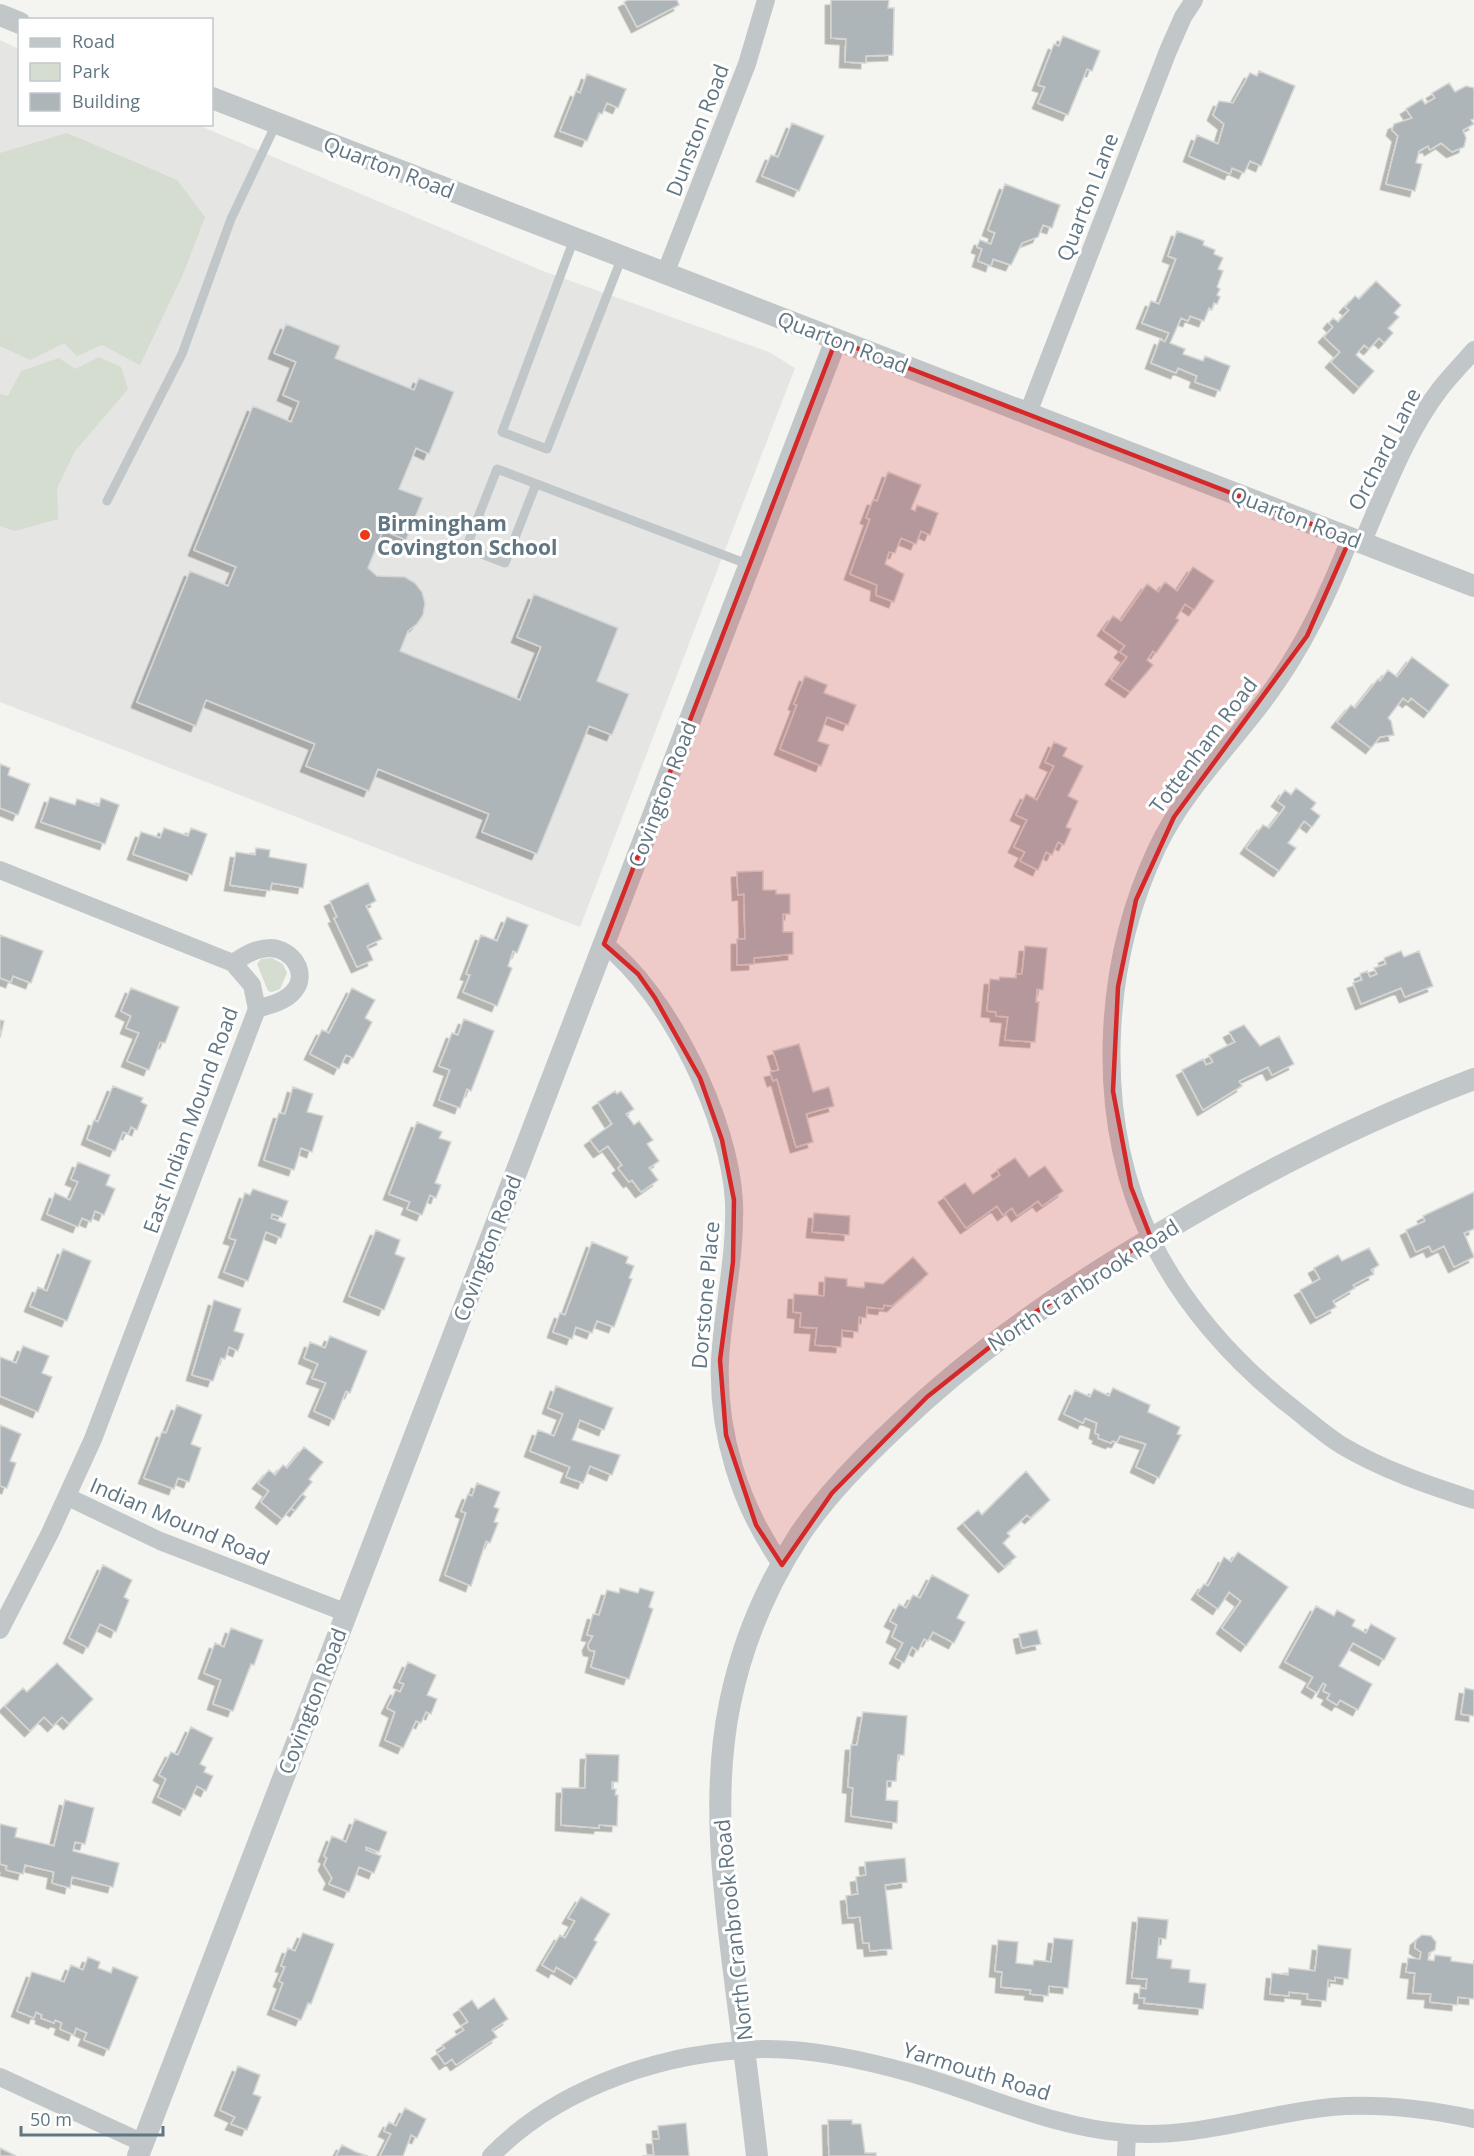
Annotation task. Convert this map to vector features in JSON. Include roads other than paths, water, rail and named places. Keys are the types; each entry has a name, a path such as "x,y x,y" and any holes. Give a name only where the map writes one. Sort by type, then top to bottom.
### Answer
{"street":[{"name":"Dunston Road","path":"666,274 747,64 766,0"},
{"name":"Quarton Lane","path":"1029,413 1168,51 1183,17 1194,0"},
{"path":"0,15 18,22"},
{"name":"Quarton Road","path":"213,98 1474,586"},
{"name":"Covington Road","path":"141,2150 836,340"},
{"name":"Orchard Lane","path":"1356,541 1423,415 1440,390 1474,350"},
{"name":"Tottenham Road","path":"1356,541 1307,636 1265,699 1201,777 1174,817 1149,867 1134,910 1118,987 1112,1045 1113,1091 1131,1187 1151,1238 1194,1309 1269,1389 1317,1428 1364,1457 1398,1474 1474,1500"},
{"name":"East Indian Mound Road","path":"0,870 233,963 252,985 256,1008 127,1354 68,1497"},
{"name":"Dorstone Place","path":"604,944 631,967 655,998 700,1078 722,1140 734,1200 733,1262 720,1360 726,1435 736,1473 756,1525 782,1565"},
{"path":"233,963 258,949 272,948 283,951 296,962 300,969 299,981 294,990 276,1003 256,1008"},
{"name":"North Cranbrook Road","path":"757,2156 728,1929 720,1815 721,1772 730,1703 740,1666 760,1608 801,1533 832,1493 876,1445 927,1397 1025,1319 1151,1238 1276,1166 1345,1132 1474,1079"},
{"name":"Indian Mound Road","path":"0,1630 68,1497 160,1541 347,1613"},
{"name":"Yarmouth Road","path":"491,2156 524,2126 550,2107 598,2084 660,2065 745,2051 800,2052 855,2060 912,2073 1057,2120 1127,2133 1160,2135 1203,2131 1311,2110 1357,2106 1422,2110 1474,2119"},
{"path":"0,2077 141,2150"},
{"path":"1126,2156 1127,2133"}],"lane":[{"path":"107,501 182,354 231,219 276,124"},
{"path":"574,238 502,432 547,448 622,257"},
{"path":"536,484 505,563 466,548 497,469 750,565"}],"place":[{"name":"Birmingham Covington School","path":"365,535"}]}
